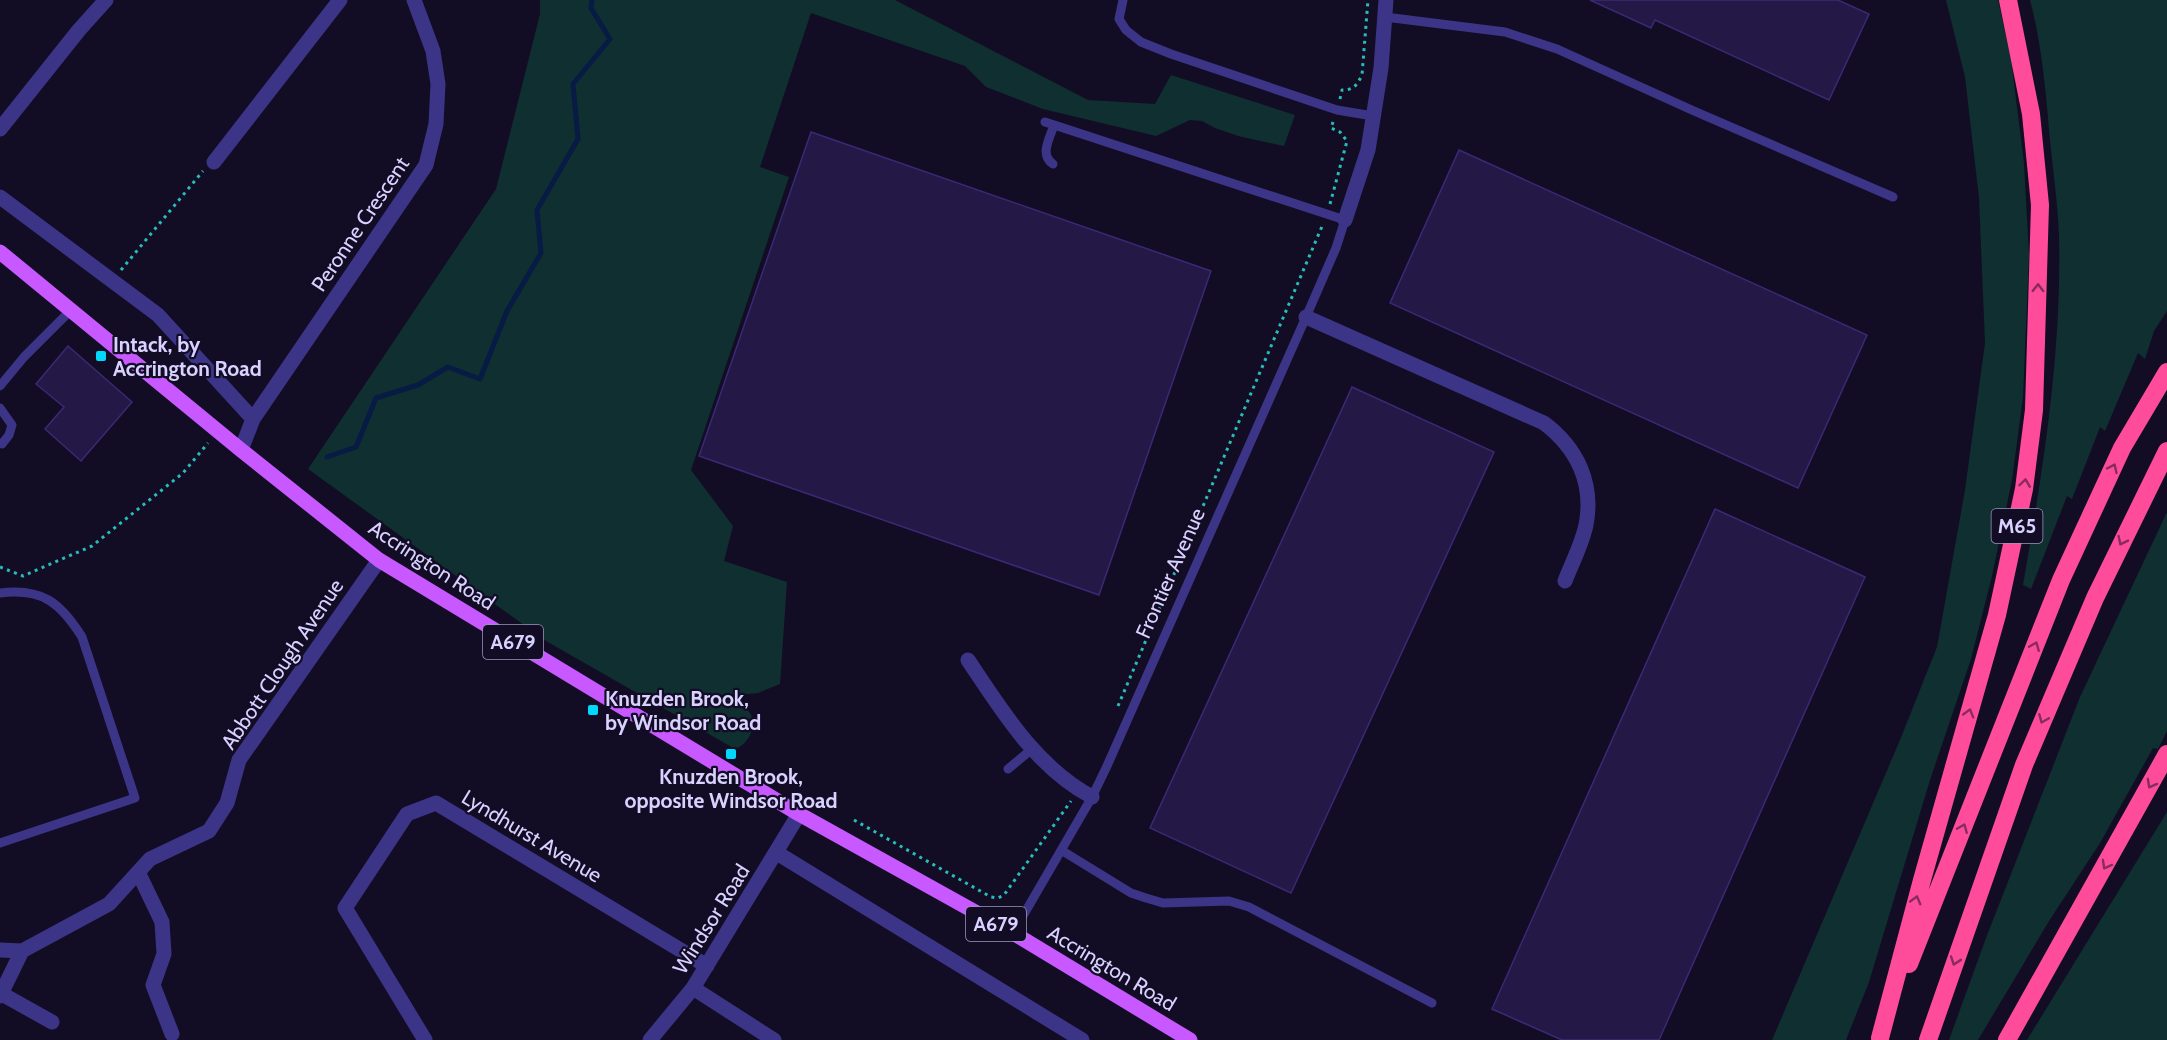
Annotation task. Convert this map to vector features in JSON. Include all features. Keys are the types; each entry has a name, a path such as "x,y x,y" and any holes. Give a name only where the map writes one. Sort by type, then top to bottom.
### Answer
{"highway":[{"name":"M65","path":"1880,1039 1922,880 1997,615 2024,489 2034,410 2040,205 2031,114 2008,0"},
{"name":"M65","path":"1880,1039 2061,580 2122,448 2167,372"},
{"path":"1928,1040 2024,765 2095,597 2167,451"},
{"path":"2007,1040 2167,754"}],"main road":[{"name":"Accrington Road","path":"0,252 379,560 799,814 1013,933 1190,1040"}],"street":[{"path":"0,129 79,30 106,0"},
{"path":"214,162 340,0"},
{"name":"Peronne Crescent","path":"241,450 253,419 426,165 436,124 438,84 433,51 414,0"},
{"path":"1345,220 1368,150 1381,68 1386,0"},
{"path":"0,197 158,315 253,419"},
{"path":"1306,317 1544,423 1558,434 1570,447 1579,462 1587,487 1588,508 1581,541 1565,581"},
{"name":"Abbott Clough Avenue","path":"22,951 109,904 150,859 209,831 227,803 239,760 379,560"},
{"path":"968,660 1016,731 1057,774 1086,794"},
{"name":"Lyndhurst Avenue","path":"425,1040 345,908 407,814 436,803 707,966"},
{"name":"Windsor Road","path":"650,1040 693,988 799,814"},
{"path":"777,853 1082,1040"},
{"path":"138,872 162,922 164,954 153,985 172,1034"},
{"path":"0,950 22,951 1,995 52,1022"},
{"path":"693,988 774,1040"}],"lane":[{"path":"1123,0 1119,19 1126,30 1141,42 1337,110 1373,116"},
{"path":"1385,17 1505,32 1557,48 1694,111 1893,197"},
{"path":"1053,164 1045,153 1049,124 1345,220"},
{"name":"Frontier Avenue","path":"1013,933 1061,850 1086,794 1107,766 1306,317 1336,248 1345,220"},
{"path":"0,386 24,357 70,311"},
{"path":"0,408 12,424 9,435 2,444"},
{"path":"0,593 20,591 40,596 60,608 72,621 82,637 135,798 0,843"},
{"path":"1008,769 1032,749"},
{"path":"1061,850 1131,893 1146,898 1163,903 1229,901 1249,907 1432,1003"}],"path":[{"path":"1114,714 1327,215 1347,141 1340,132 1331,128 1342,90 1351,90 1357,85 1362,75 1368,0"},
{"path":"112,281 209,163 214,162"},
{"path":"0,567 23,576 92,546 183,473 219,430"},
{"path":"854,820 991,897 998,898 1004,895 1035,850 1086,794"}],"green space":[{"path":"540,0 895,0 1088,100 1155,104 1171,75 1295,115 1284,146 1238,136 1202,121 1190,120 1156,136 1043,109 986,87 965,66 811,13 760,167 789,177 691,470 733,526 724,561 787,582 780,684 758,693 737,695 734,703 750,713 753,724 748,739 735,749 546,641 308,469 496,189 540,14"},
{"path":"1946,0 1998,0 2011,59 2024,163 2029,256 2023,397 2012,480 1992,576 1971,659 1930,780 1869,982 1846,1040 1772,1040 1900,740 1937,647 1965,490 1985,343 1979,198 1965,77"},
{"path":"2030,0 2167,0 2167,311 2154,331 2145,359 2138,353 2105,431 2100,427 2072,499 2067,496 2031,589 2023,585 2050,411 2057,324 2059,236 2045,87 2038,34"},
{"path":"2167,512 2167,731 2158,749 2153,748 2100,843 2049,921 1978,1040 1949,1040 1986,938 2080,697"},
{"path":"2167,812 2167,1040 2027,1040"}],"building":[{"path":"1590,0 1838,0 1869,14 1829,100 1655,20 1651,28"},
{"path":"811,132 1211,271 1099,595 699,456"},
{"path":"1459,150 1867,335 1798,488 1390,303"},
{"path":"68,346 132,402 81,461 45,429 64,407 36,384"},
{"path":"1352,387 1494,452 1291,893 1150,828"},
{"path":"1715,509 1865,577 1659,1040 1562,1040 1492,1009"}],"waterway":[{"path":"327,457 356,447 376,398 418,385 448,367 480,379 507,311 541,253 537,210 578,139 573,84 610,39 591,8 592,0"}],"place":[{"name":"Intack, by Accrington Road","path":"101,356"},
{"name":"Knuzden Brook, by Windsor Road","path":"593,710"},
{"name":"Knuzden Brook, opposite Windsor Road","path":"731,754"}]}
